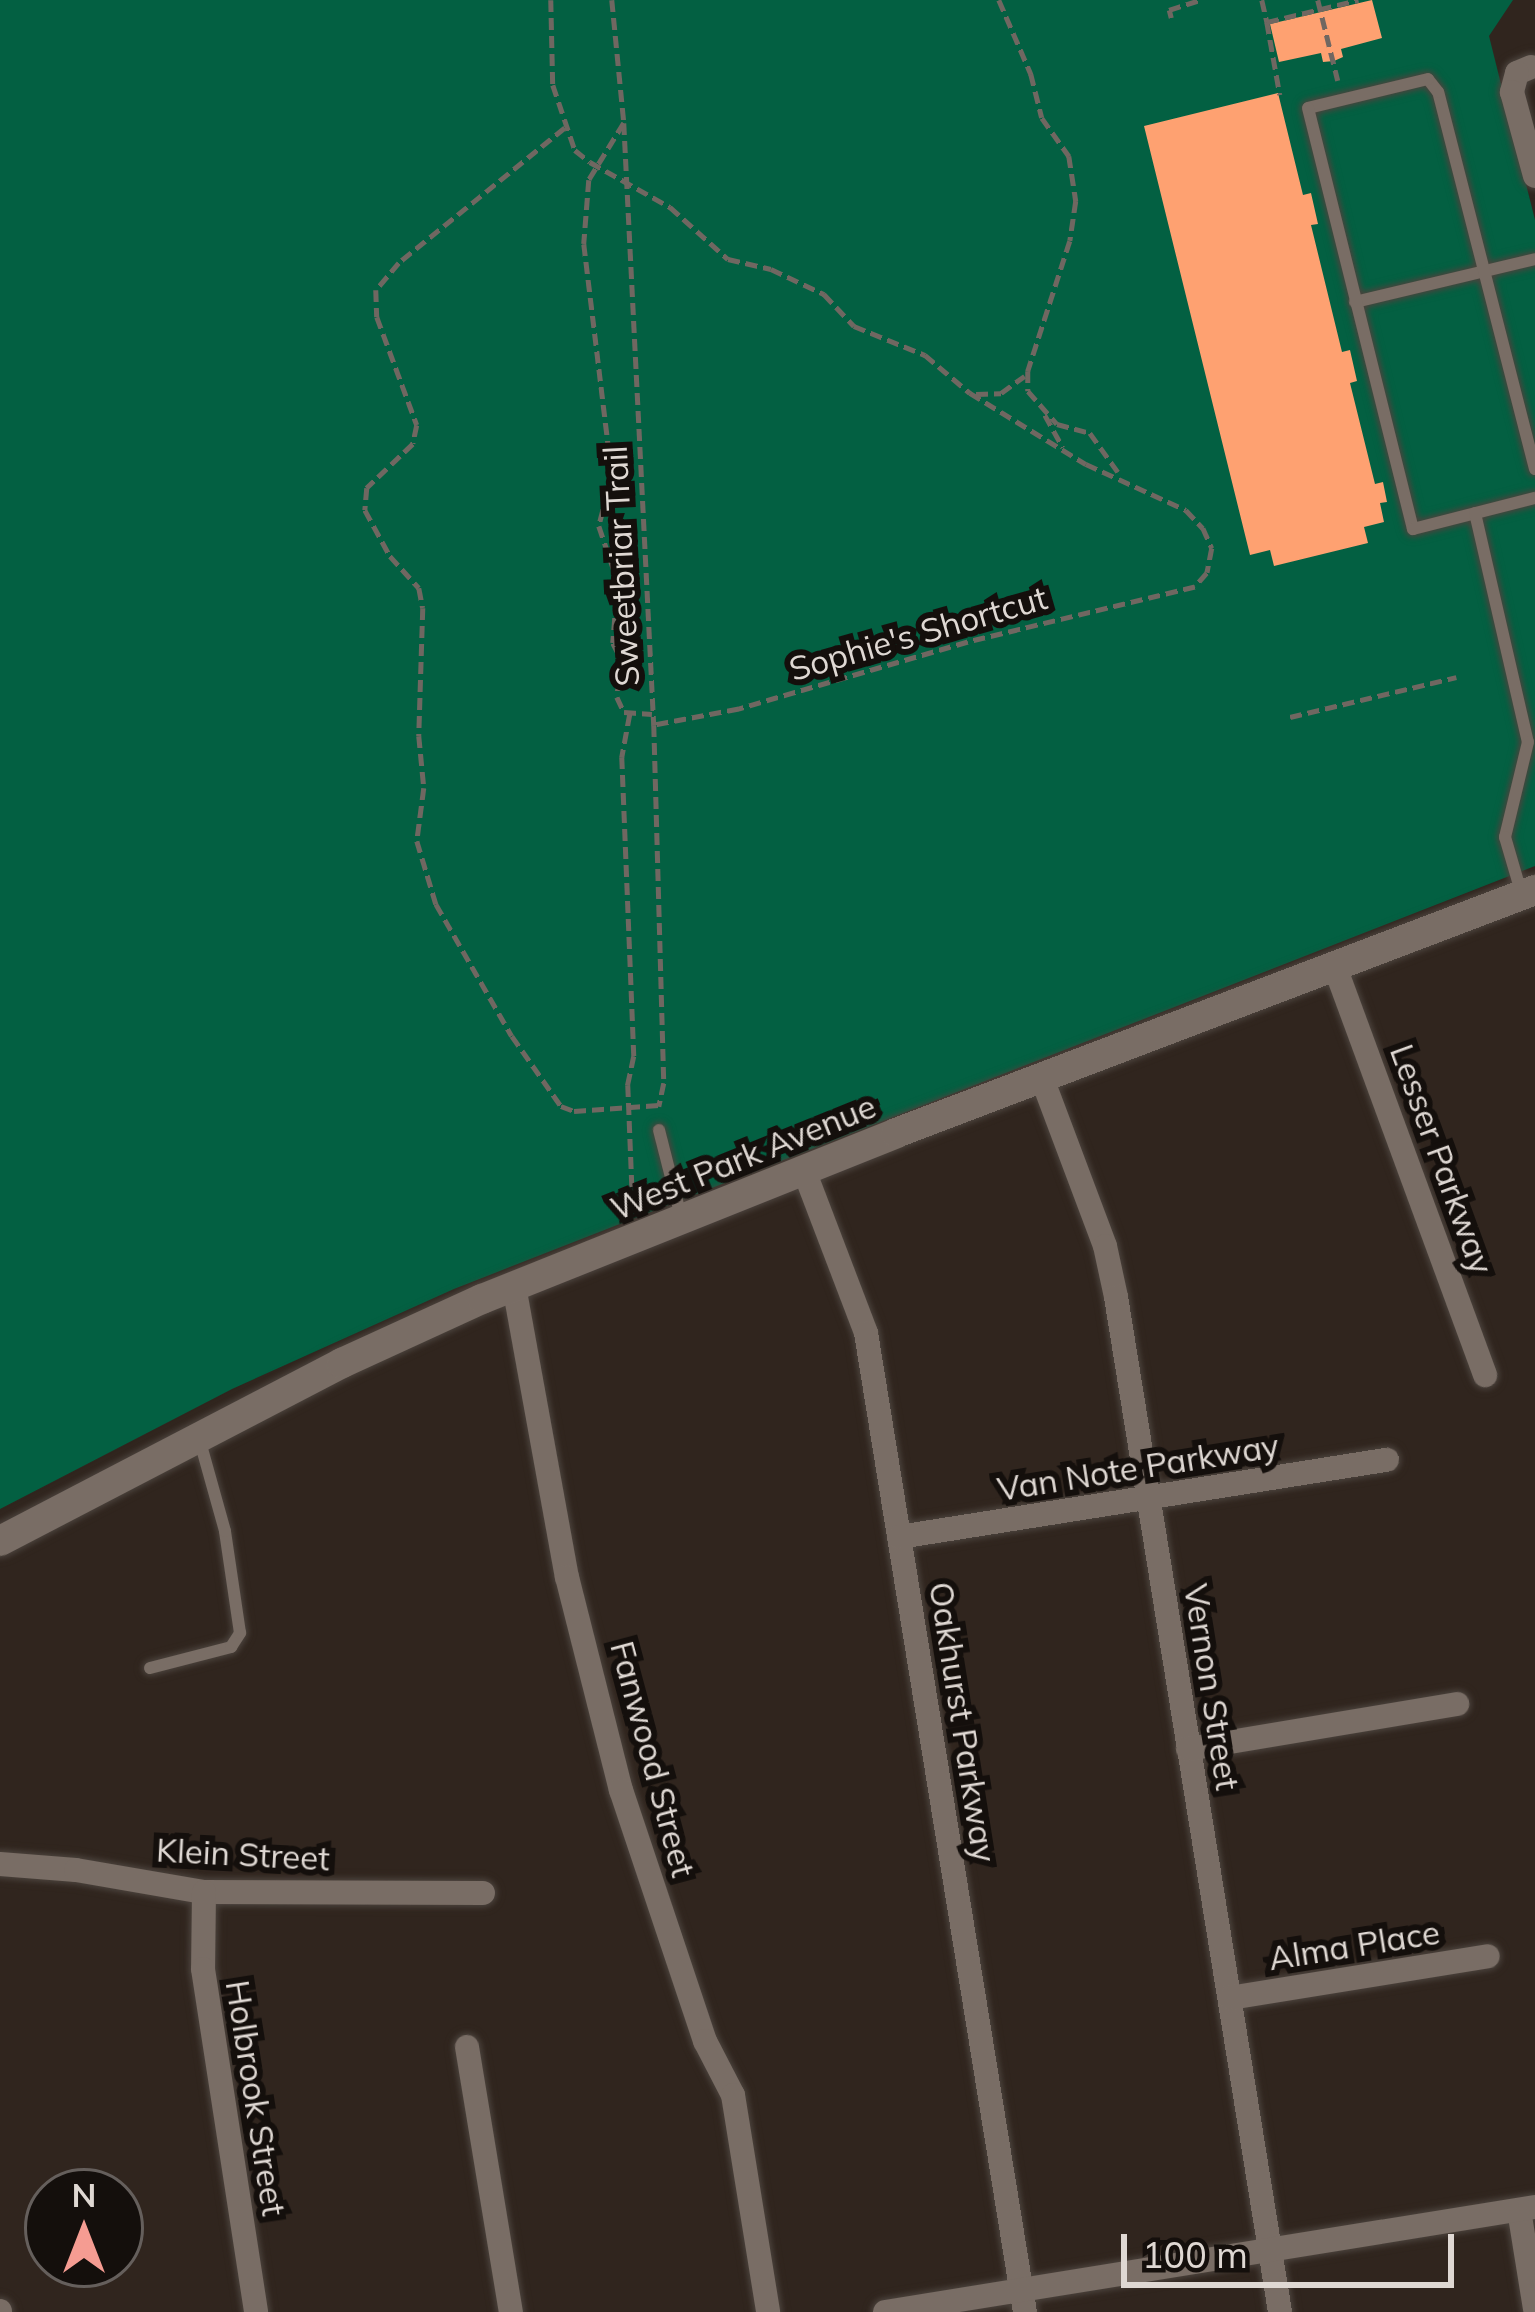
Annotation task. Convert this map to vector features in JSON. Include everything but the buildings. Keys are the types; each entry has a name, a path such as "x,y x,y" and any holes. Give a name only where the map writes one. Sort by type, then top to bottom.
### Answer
{"street":[{"path":"1532,67 1517,73 1512,92 1535,176"},
{"name":"West Park Avenue","path":"0,1541 198,1436 514,1286 1529,893"},
{"name":"Lesser Parkway","path":"1335,967 1484,1375"},
{"name":"Vernon Street","path":"1042,1081 1105,1246 1280,2312"},
{"name":"Oakhurst Parkway","path":"805,1173 866,1334 1023,2301"},
{"name":"Fanwood Street","path":"514,1286 557,1534 620,1790 705,2041 733,2095 768,2312"},
{"name":"Van Note Parkway","path":"899,1538 1387,1460"},
{"path":"1188,1749 1457,1704"},
{"name":"Klein Street","path":"0,1864 76,1870 204,1892 483,1893"},
{"name":"Holbrook Street","path":"204,1892 203,1969 256,2312"},
{"name":"Alma Place","path":"1229,1998 1488,1956"},
{"path":"466,2047 511,2312"},
{"path":"885,2312 1023,2301 1270,2249 1527,2208 1535,2309"}],"lane":[{"path":"1535,469 1438,92 1428,79 1308,108 1413,529 1535,498"},
{"path":"1355,302 1535,259"},
{"path":"1475,513 1528,742 1505,837 1529,893"},
{"path":"659,1130 682,1221"},
{"path":"150,1668 231,1647 240,1633 225,1531 198,1436"}],"path":[{"path":"551,0 553,86 575,149 627,187 670,207 728,259 771,269 824,294 847,322 925,356 970,393 1066,451 1121,476"},
{"name":"Sweetbriar Trail","path":"612,0 625,123 653,725 664,1083 659,1130"},
{"path":"999,0 1031,74 1042,118 1069,156 1076,201 1070,241 1028,371 1028,391 1066,451"},
{"path":"1171,18 1168,10 1201,0"},
{"path":"1262,0 1280,95"},
{"path":"1318,0 1338,81"},
{"path":"1267,22 1358,0"},
{"path":"625,123 596,166 585,201 584,244 612,476 599,526 616,570 614,643 622,661 617,697 630,714 622,758 633,1209"},
{"path":"566,127 398,262 376,290 376,317 417,425 412,444 367,488 365,510 390,556 418,588 423,608 419,736 424,788 417,841 426,882 512,1036 561,1106 574,1111 659,1106"},
{"path":"970,393 1001,393 1028,371"},
{"path":"1040,406 1065,428 1090,433 1121,476"},
{"name":"Sophie's Shortcut","path":"653,725 739,709 989,637 1195,587 1212,557 1203,528 1186,510 1121,476"},
{"path":"1290,717 1456,677"},
{"path":"630,714 652,714"}],"green space":[{"path":"0,0 1513,0 1489,36 1535,220 1535,866 454,1289 232,1389 0,1509"}]}
